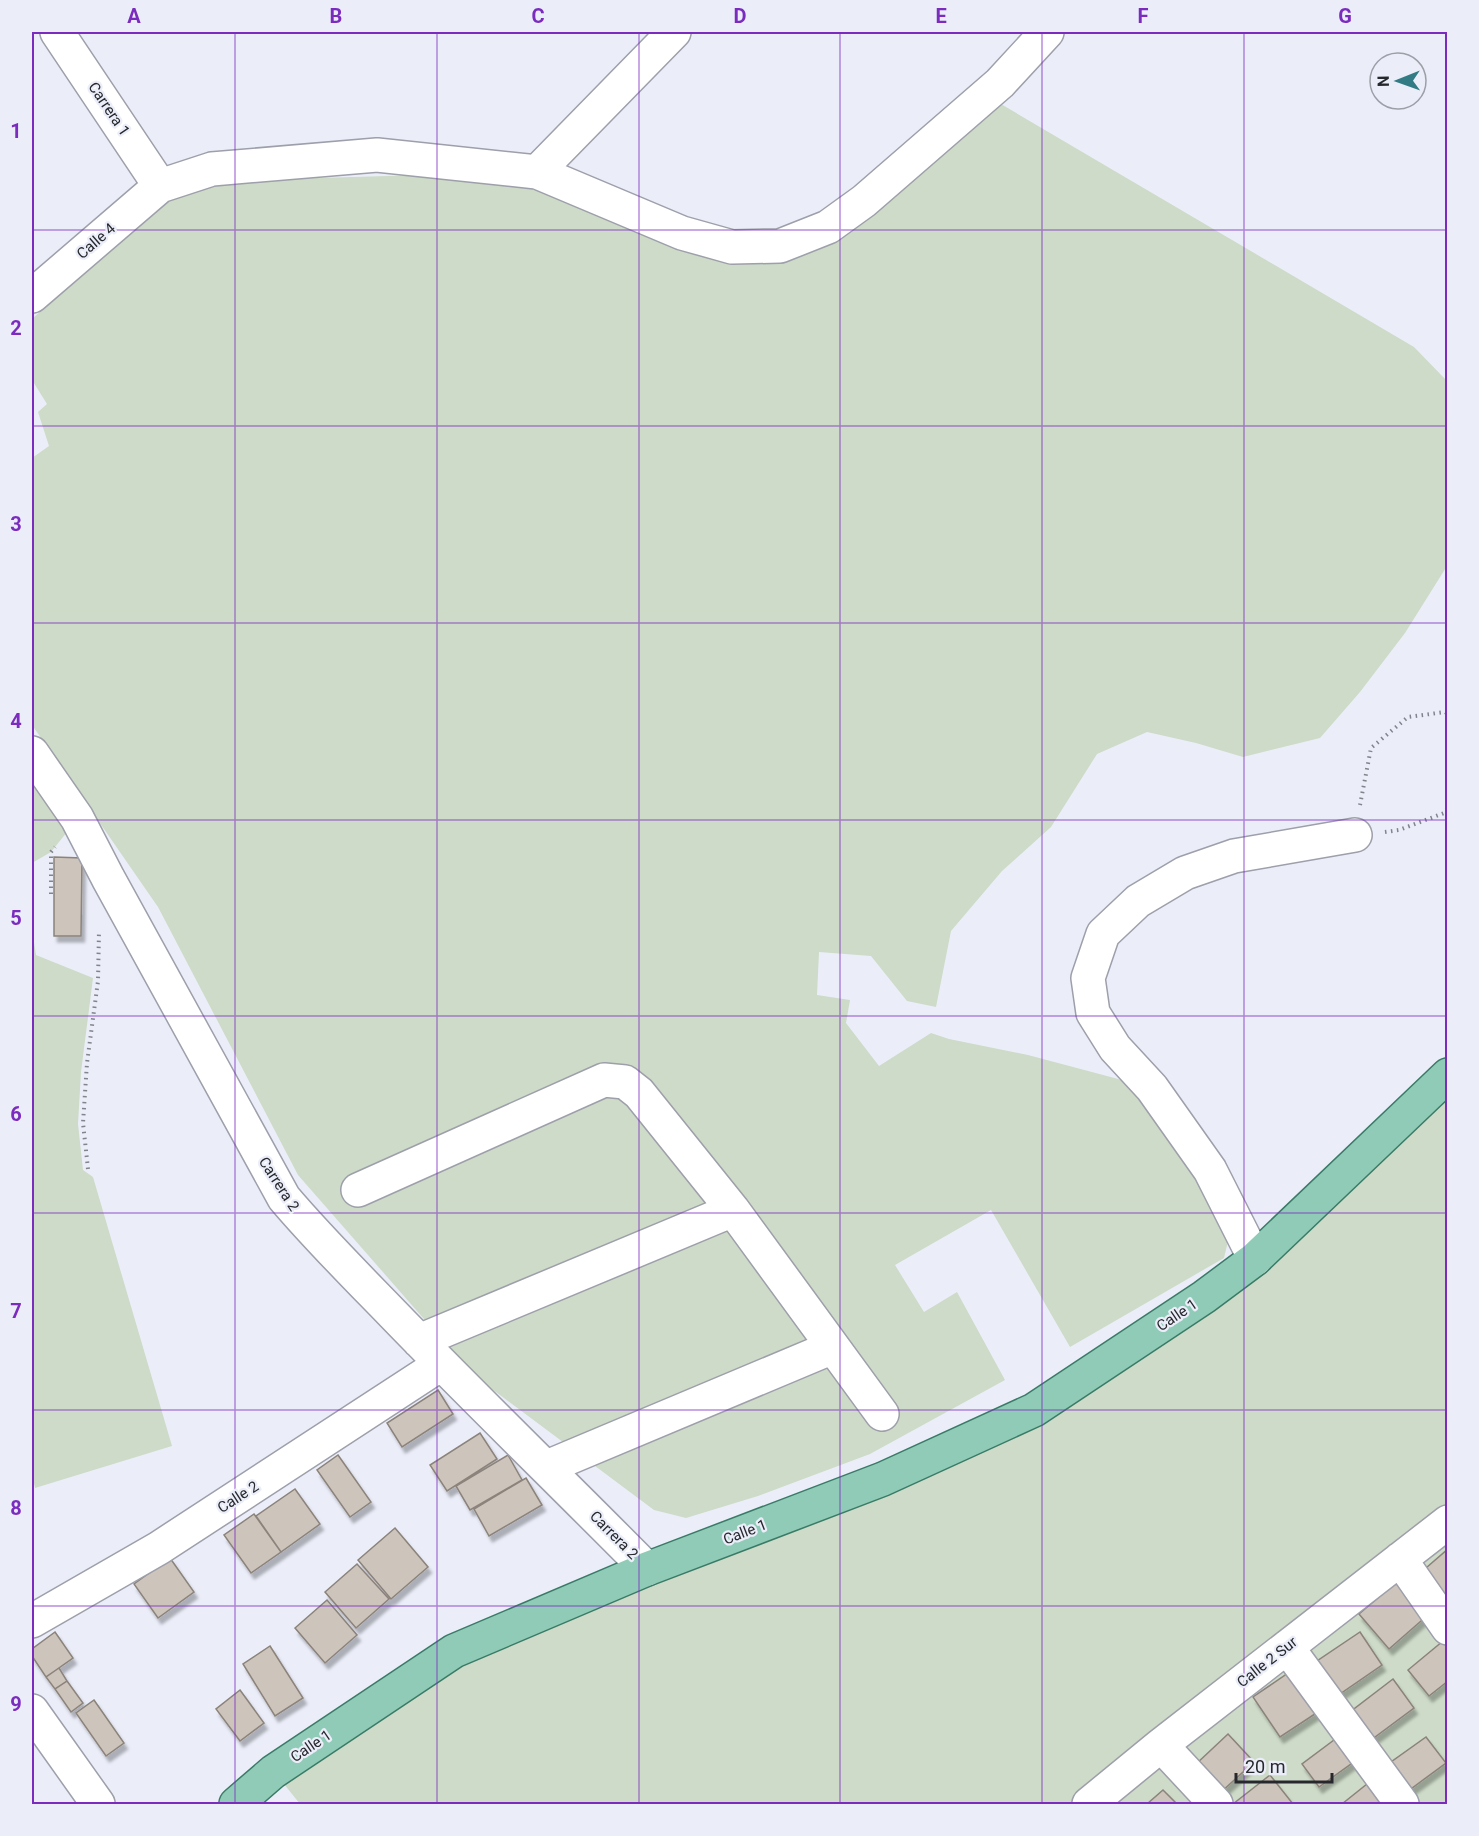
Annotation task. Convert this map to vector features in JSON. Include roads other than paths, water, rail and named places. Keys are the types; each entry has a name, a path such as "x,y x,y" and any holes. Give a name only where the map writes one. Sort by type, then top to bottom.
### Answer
{"main road":[{"name":"Calle 1","path":"236,1804 273,1772 454,1650 647,1569 883,1479 1034,1410 1204,1297 1255,1259 1448,1075"}],"street":[{"name":"Carrera 1","path":"57,32 160,186"},
{"path":"537,172 674,32"},
{"path":"160,186 212,169 377,155 537,172 682,233 732,247 780,246 828,227 864,201 1000,83 1047,32"},
{"name":"Calle 4","path":"32,296 160,186"},
{"name":"Carrera 2","path":"32,753 77,818 284,1198 308,1227 430,1353 647,1569"},
{"path":"1255,1259 1210,1170 1152,1088 1115,1048 1093,1014 1088,978 1103,934 1138,901 1185,873 1234,856 1355,835"},
{"path":"358,1190 604,1080 625,1082 639,1094 733,1210 882,1414"},
{"name":"Calle 2","path":"32,1621 159,1548 430,1353 733,1210"},
{"path":"547,1467 833,1347"},
{"name":"Calle 2 Sur","path":"1089,1804 1161,1745 1448,1522"},
{"path":"1400,1559 1448,1628"},
{"path":"1287,1647 1402,1804"},
{"path":"32,1711 98,1804"},
{"path":"1161,1745 1216,1804"}]}
